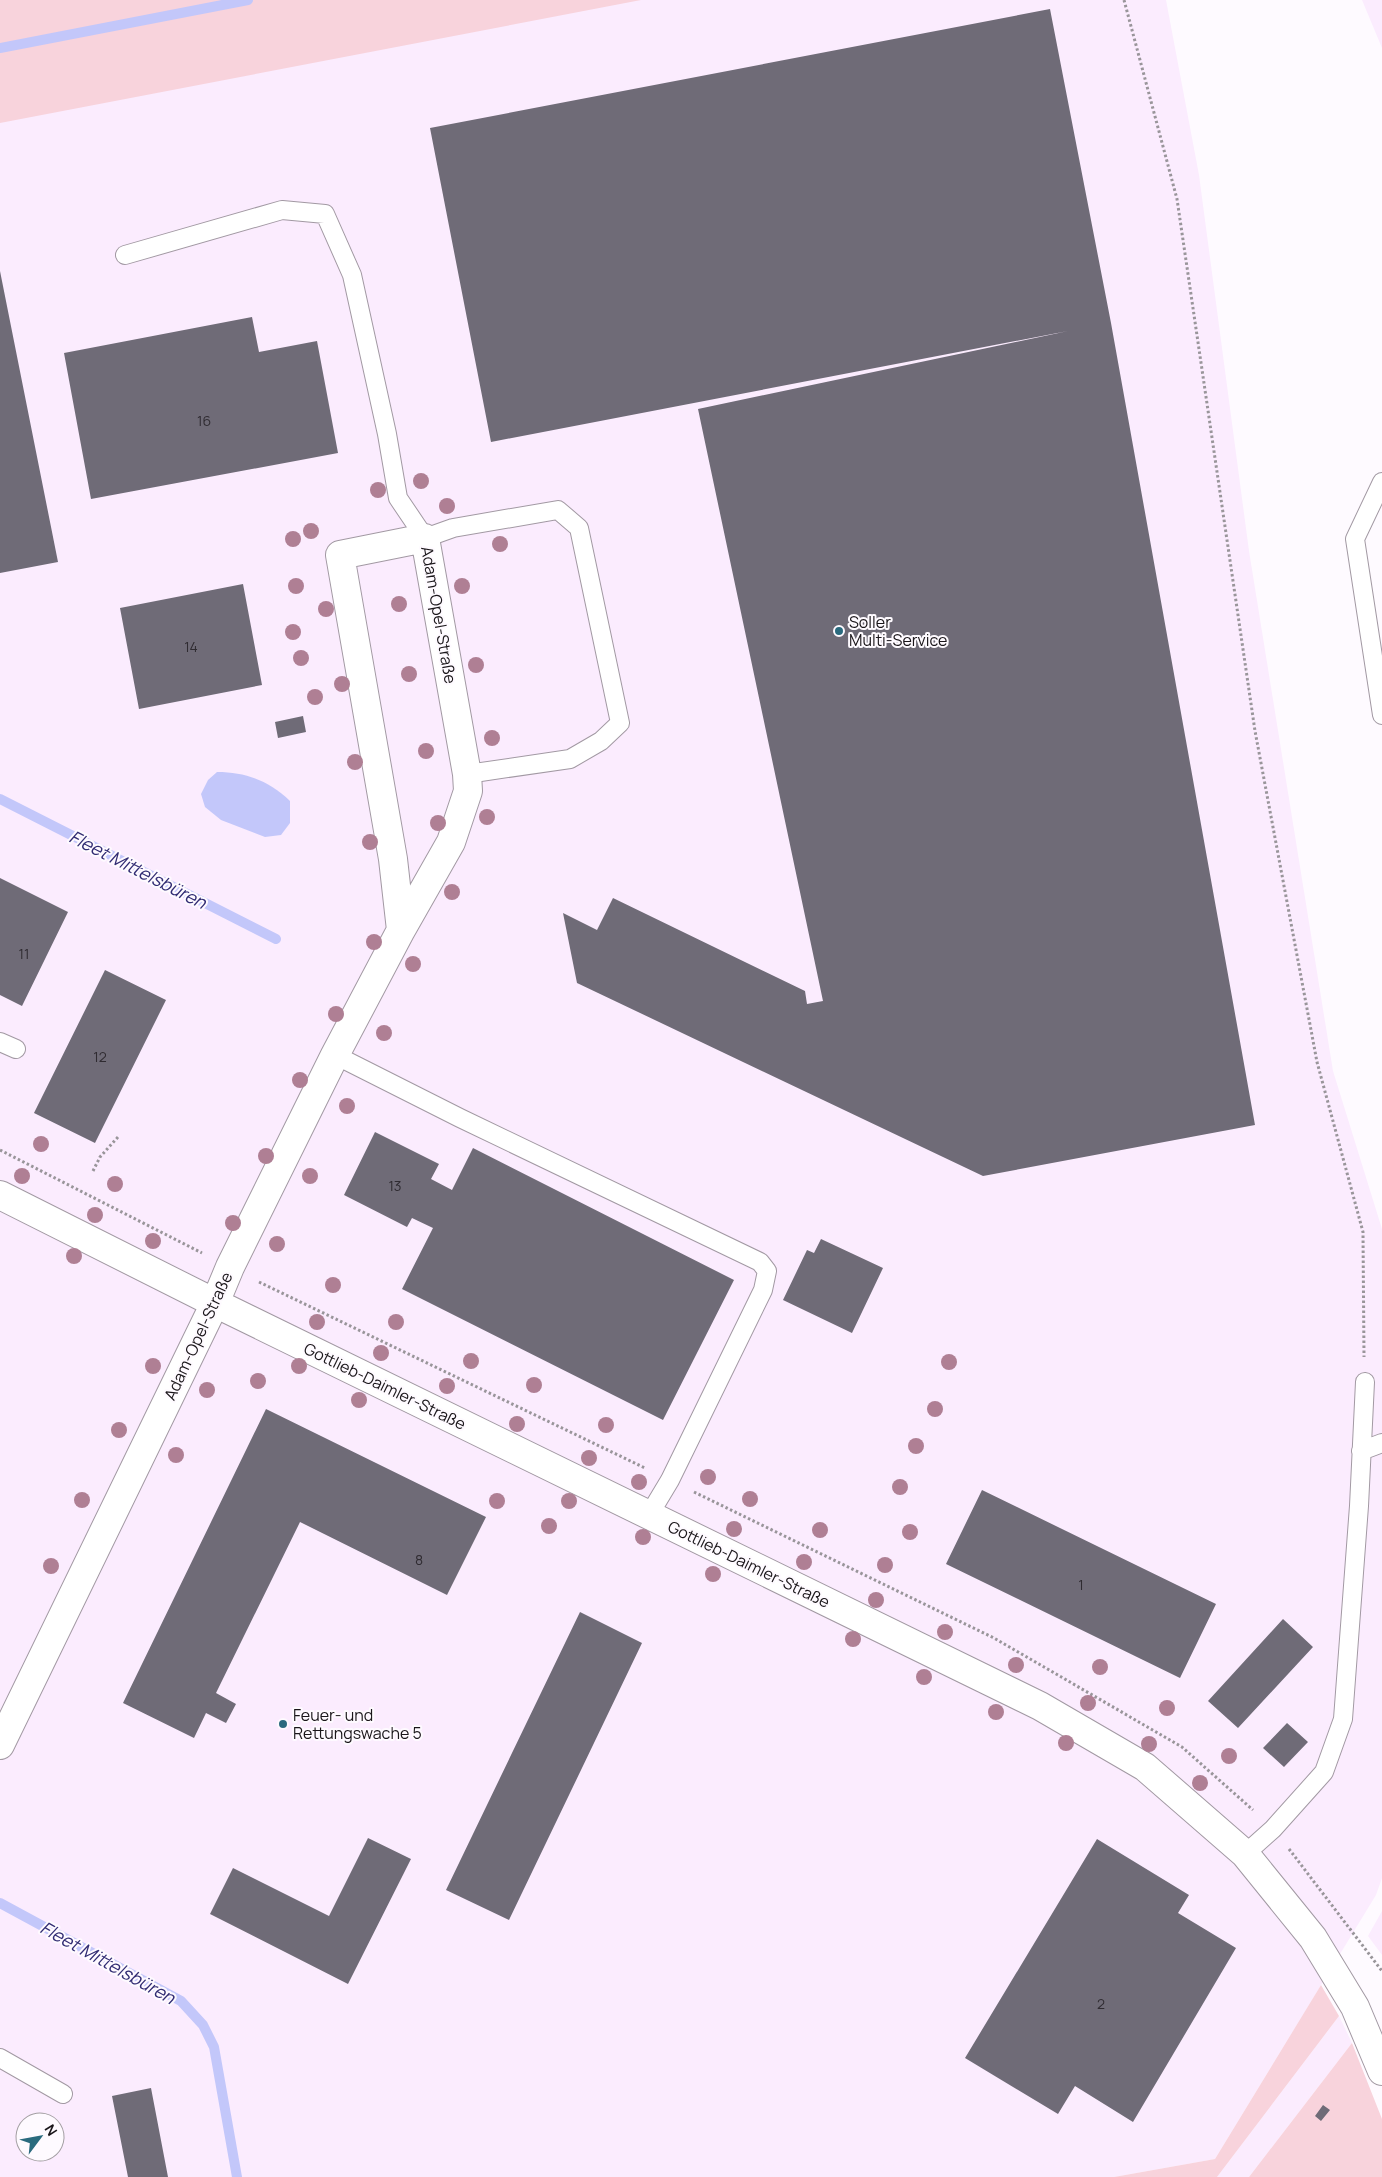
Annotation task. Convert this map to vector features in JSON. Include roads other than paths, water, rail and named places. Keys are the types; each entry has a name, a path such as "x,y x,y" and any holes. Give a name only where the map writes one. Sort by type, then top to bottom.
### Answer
{"street":[{"name":"Adam-Opel-Straße","path":"0,1746 215,1304 230,1267 335,1055 401,930 451,842 468,791 467,774 425,538 340,555 393,859 401,930"},
{"name":"Gottlieb-Daimler-Straße","path":"0,1195 215,1304 1040,1706 1145,1767 1245,1854 1313,1938 1355,2007 1382,2071"}],"lane":[{"path":"125,255 282,210 325,214 352,275 387,434 398,498 425,538 453,528 558,510 579,528 620,723 601,742 570,759 467,774"},
{"path":"1382,482 1355,539 1382,716"},
{"path":"335,1055 460,1118 760,1262 767,1271 758,1298 670,1480 649,1515"},
{"path":"1245,1854 1273,1829 1324,1772 1343,1719 1365,1382"},
{"path":"1361,1451 1382,1443"},
{"path":"0,2058 63,2094"}],"water":[{"path":"217,772 228,772 256,779 274,788 290,801 290,823 281,835 265,837 221,820 205,807 201,794 208,780"}],"waterway":[{"name":"Fleet Mittelsbüren","path":"0,48 248,0"},
{"name":"Fleet Mittelsbüren","path":"0,799 276,939"},
{"name":"Fleet Mittelsbüren","path":"0,1903 181,2001 203,2025 214,2047 237,2177"}],"place":[{"name":"Soller Multi-Service","path":"839,631"},
{"name":"Feuer- und Rettungswache 5","path":"283,1724"}]}
